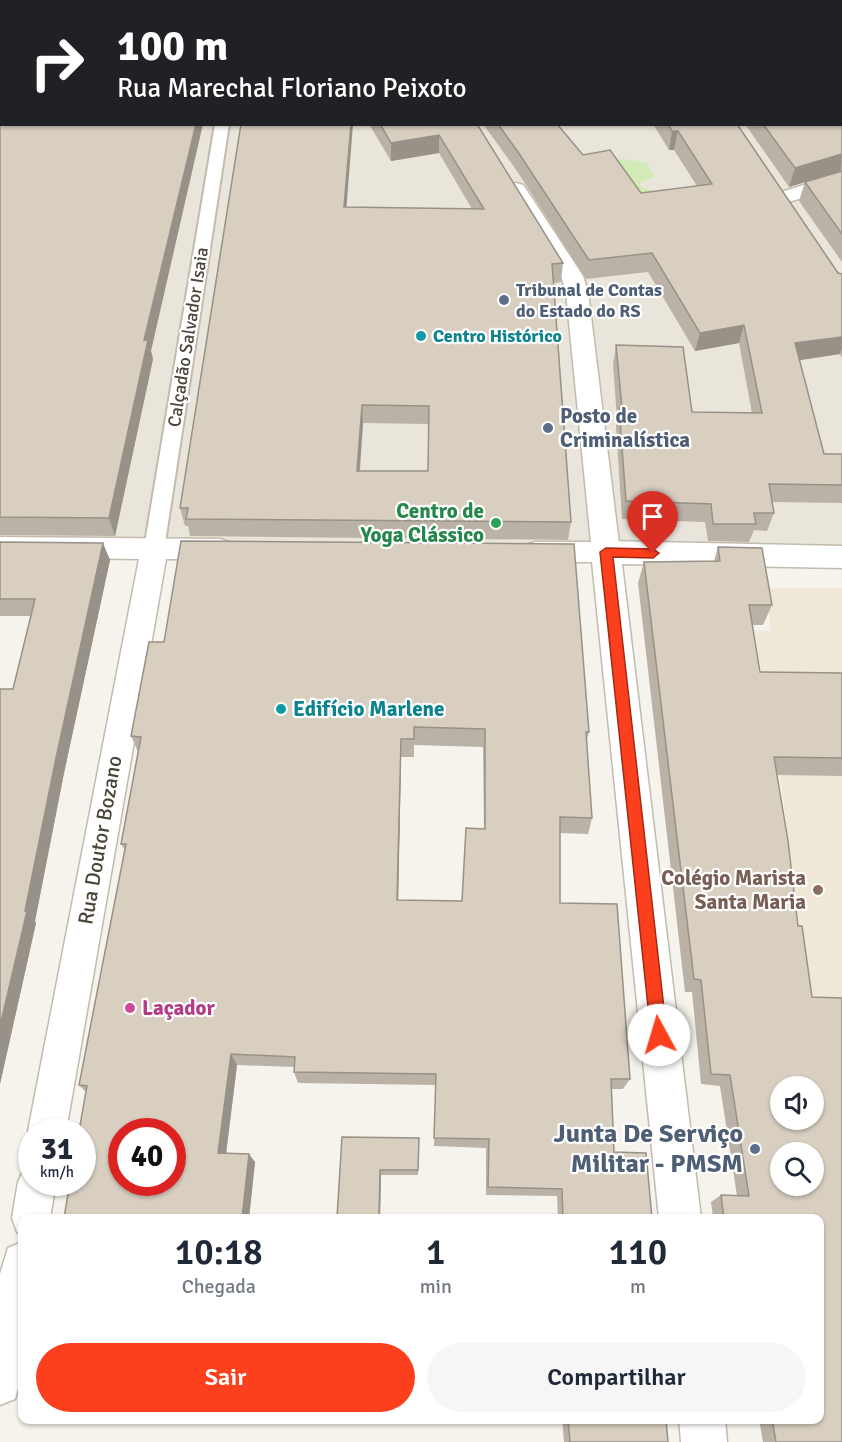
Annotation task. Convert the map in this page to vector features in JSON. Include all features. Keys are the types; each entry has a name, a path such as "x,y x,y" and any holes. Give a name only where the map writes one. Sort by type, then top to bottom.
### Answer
{"street":[{"name":"Calçadão Salvador Isaia","path":"154,549 222,126"},
{"path":"505,172 572,276 577,292 680,1214"},
{"path":"782,198 842,179"},
{"path":"0,547 245,549"},
{"name":"Rua Doutor Bozano","path":"49,1118 154,549"},
{"path":"508,551 842,557"},
{"path":"32,1214 35,1196"},
{"path":"0,1384 18,1284"},
{"path":"702,1424 704,1442"}],"shaded area":[{"name":"Centro Histórico","path":"0,126 842,126 842,557 0,547"},
{"name":"Colégio Marista Santa Maria","path":"767,588 842,588 842,1006 809,1005 780,775 754,630 771,631"}],"green space":[{"path":"620,159 646,162 655,177 641,182 640,186 657,192 653,196 626,188 611,162"}],"building":[{"path":"0,126 196,126 144,340 148,340 109,518 0,517"},
{"path":"241,126 351,126 344,207 484,209 439,135 391,143 381,126 478,126 563,263 552,264 571,522 186,519 188,508 180,508","holes":["362,405 429,406 428,471 357,471"]},
{"path":"499,126 559,126 583,155 610,150 641,193 712,184 678,131 672,131 669,126 738,126 838,273 842,274 842,337 795,343 824,454 842,454 842,485 769,484 774,513 754,513 756,524 713,524 711,504 626,501 619,408 622,408 616,345 683,347 692,412 762,413 744,325 700,333 652,253 589,260"},
{"path":"764,126 842,126 842,154 795,168"},
{"path":"842,171 842,234 805,182"},
{"path":"181,541 574,544 589,732 586,732 592,818 560,817 560,903 617,904 630,1079 611,1079 614,1152 646,1153 652,1214 563,1214 562,1189 488,1187 489,1139 434,1138 436,1074 294,1072 295,1057 231,1054 218,1153 249,1154 242,1214 65,1214 68,1196 96,1196 96,1118 81,1118 87,1086 79,1085 126,844 121,844 141,737 131,736 149,642 164,642","holes":["414,727 485,729 485,829 466,828 462,901 397,900 401,739 414,739"]},
{"path":"0,542 103,543 56,758 25,911 27,911 0,1026 0,689 13,689 35,599 0,599"},
{"path":"718,547 762,548 772,605 749,605 760,672 842,673 842,758 774,757 788,841 798,926 802,926 812,997 842,998 842,1442 776,1442 773,1424 824,1424 824,1214 723,1214 721,1195 749,1196 730,1075 711,1074 701,980 694,979 644,562 720,561"},
{"path":"342,1137 419,1138 418,1170 380,1170 379,1214 337,1214"},
{"path":"568,1424 666,1424 668,1442 570,1442"}],"place":[{"name":"Tribunal de Contas do Estado do RS","path":"504,300"},
{"name":"Centro Histórico","path":"421,336"},
{"name":"Posto de Criminalística","path":"548,428"},
{"name":"Centro de Yoga Clássico","path":"496,523"},
{"name":"Edifício Marlene","path":"281,709"},
{"name":"Colégio Marista Santa Maria","path":"818,890"},
{"name":"Laçador","path":"130,1008"},
{"name":"Junta De Serviço Militar - PMSM","path":"755,1149"}],"route":[{"path":"653,553 606,552 659,1035"}]}
